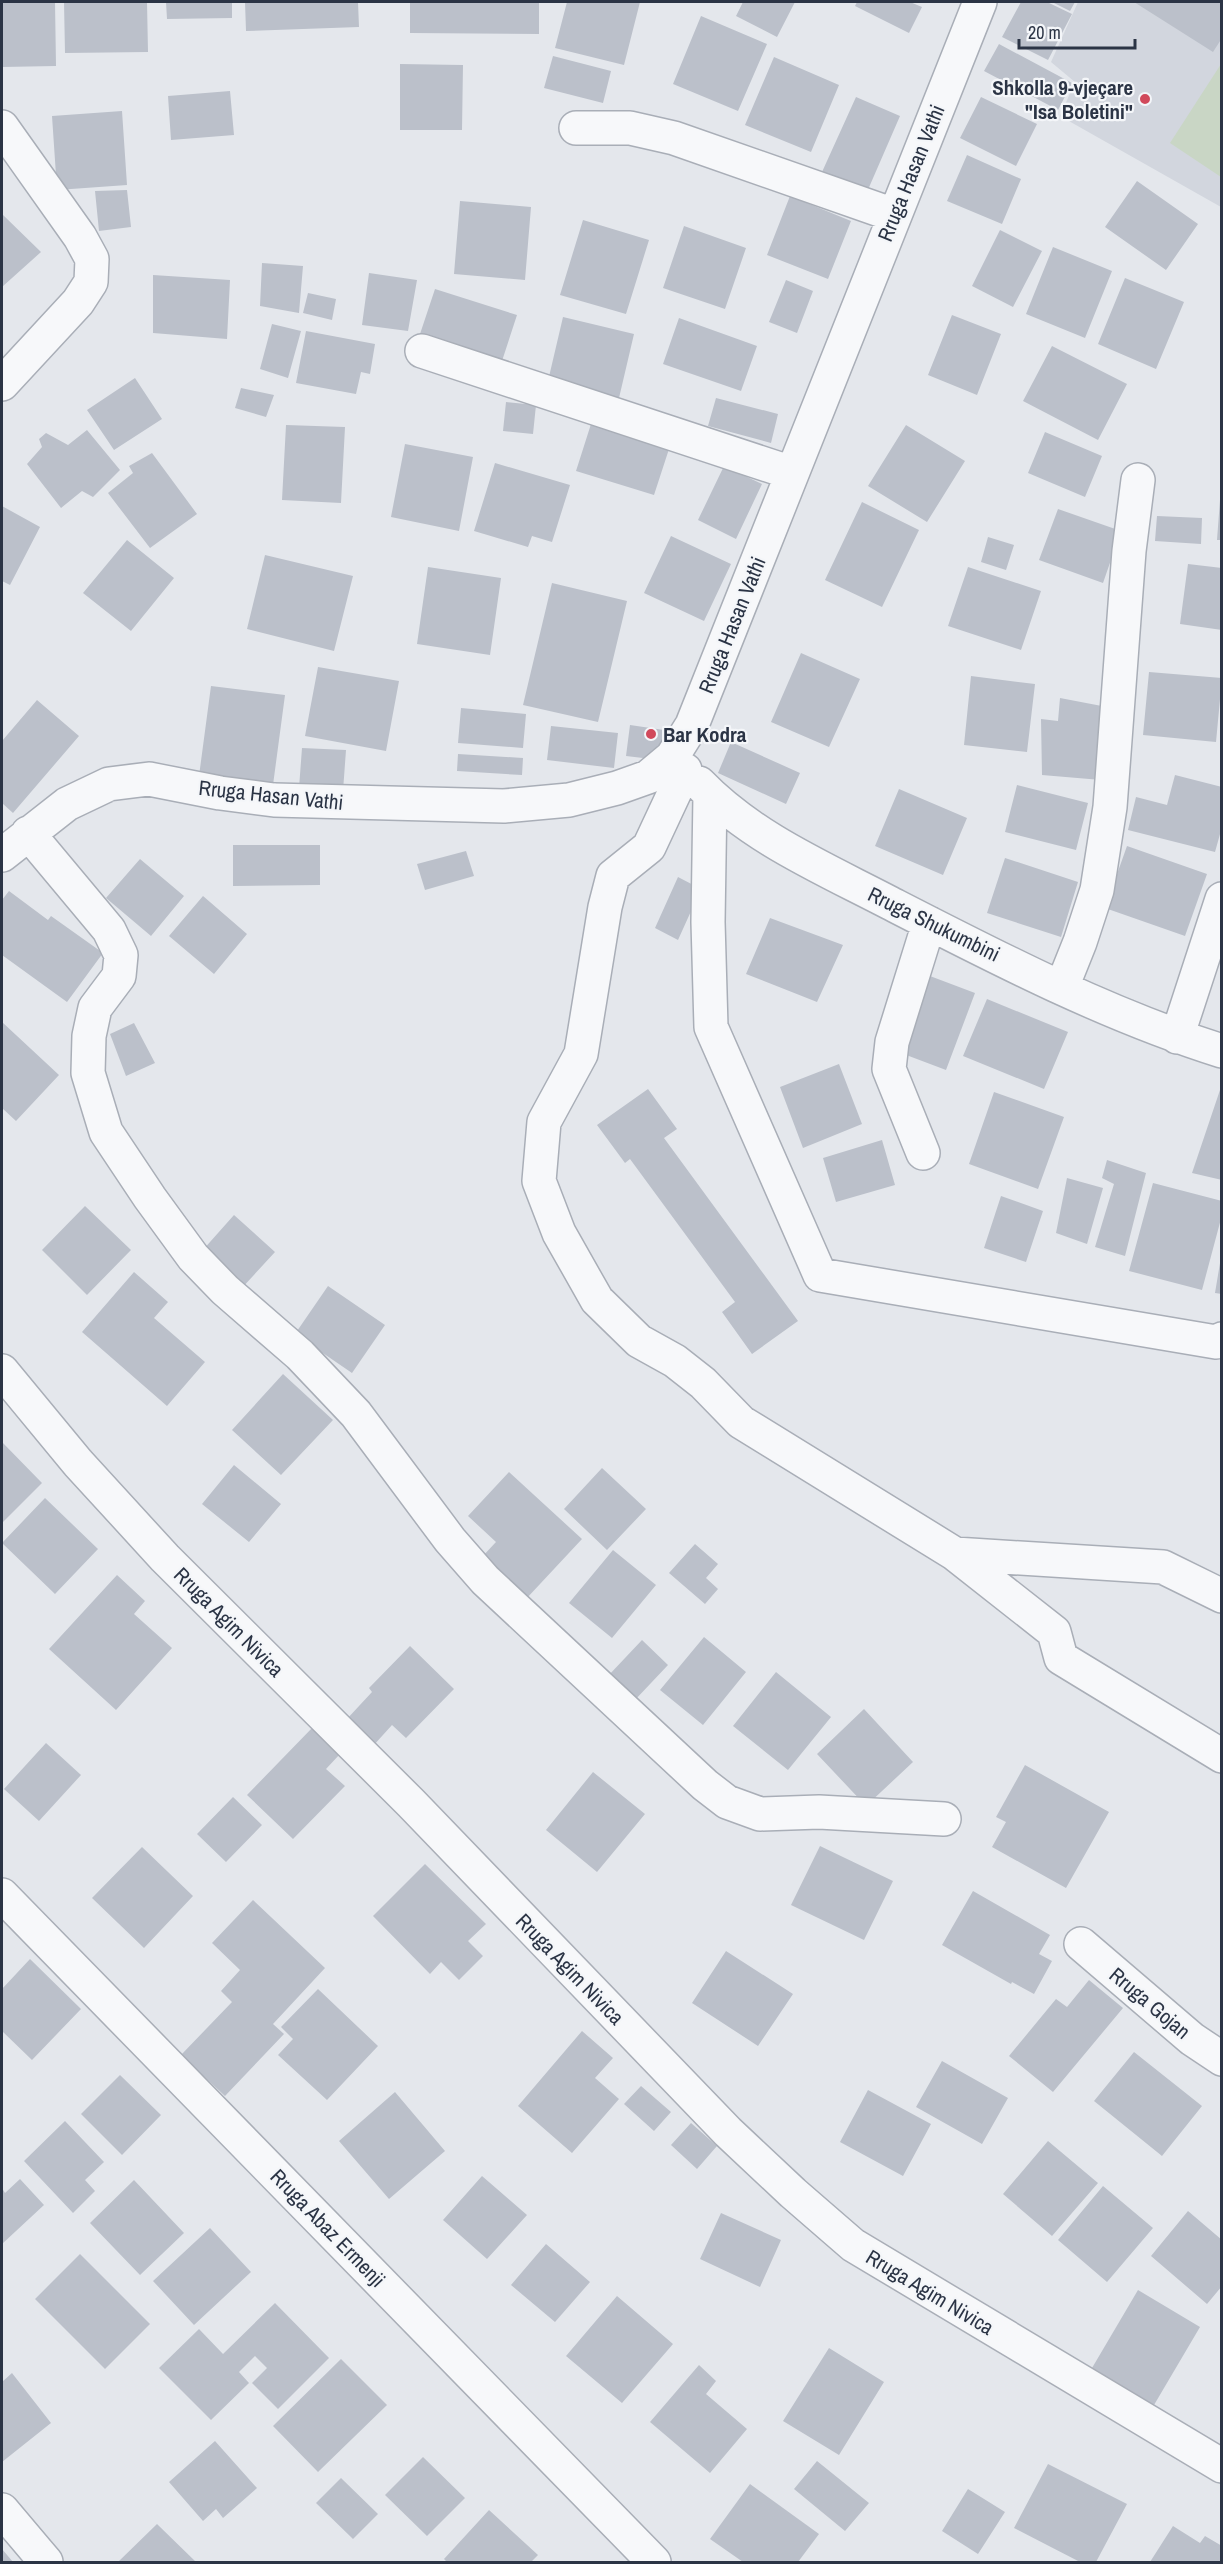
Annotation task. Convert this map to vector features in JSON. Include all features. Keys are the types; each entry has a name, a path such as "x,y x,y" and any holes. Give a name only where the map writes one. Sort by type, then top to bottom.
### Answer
{"street":[{"name":"Rruga Hasan Vathi","path":"2,855 67,804 109,784 149,779 220,793 274,800 504,806 569,800 617,789 678,763 980,2"},
{"path":"2,127 80,237 92,260 91,282 78,302 2,384"},
{"path":"576,128 630,128 674,138 894,214"},
{"path":"422,351 792,473"},
{"path":"1062,987 1097,890 1110,807 1129,551 1138,480"},
{"path":"678,763 649,847 613,876 603,918 581,1054 544,1122 539,1181 559,1233 597,1300 639,1341 675,1361 703,1383 741,1422 955,1554 1054,1632 1061,1658 1221,1756"},
{"name":"Rruga Shukumbini","path":"678,763 710,795 763,836 929,923 1062,987 1178,1037 1221,1051"},
{"path":"710,795 708,922 711,1027 820,1275 1216,1342 1221,1339"},
{"path":"28,833 109,930 121,955 119,976 96,1008 89,1036 88,1074 106,1132 193,1257 225,1290 300,1355 356,1414 450,1540 485,1580 705,1785 727,1802 760,1814 819,1812 944,1819"},
{"path":"1178,1037 1221,899"},
{"path":"923,1153 889,1069 892,1042 929,923"},
{"name":"Rruga Agim Nivica","path":"2,1371 78,1463 165,1558 411,1803 728,2132 793,2193 853,2245 1221,2466"},
{"path":"955,1554 1163,1568 1221,1596"},
{"name":"Rruga Abaz Ermenji","path":"2,1895 654,2562"},
{"name":"Rruga Gojan","path":"1081,1944 1192,2039 1221,2059"},
{"path":"2,2510 46,2562"}],"shaded area":[{"name":"Shkolla 9-vjeçare \"Isa Boletini\"","path":"1078,2 1221,2 1221,207 1060,116 1075,82 1051,62"}],"green space":[{"path":"1221,64 1221,177 1170,143"}],"building":[{"path":"2,2 55,2 56,66 2,67"},
{"path":"64,2 147,2 148,52 65,53"},
{"path":"166,2 232,2 232,18 167,19"},
{"path":"245,2 358,2 359,27 246,31"},
{"path":"410,2 539,2 539,34 410,33"},
{"path":"567,2 640,2 624,65 555,48"},
{"path":"743,2 795,2 777,37 736,16"},
{"path":"857,2 910,2 922,7 909,33 855,6"},
{"path":"1021,2 1047,2 1072,14 1048,60 1002,37"},
{"path":"1052,2 1075,2 1070,11"},
{"path":"1134,2 1222,2 1222,38 1213,52"},
{"path":"701,16 767,44 738,111 673,84"},
{"path":"999,44 1072,83 1058,110 984,71"},
{"path":"553,56 611,71 603,103 544,88"},
{"path":"774,57 839,85 811,152 745,125"},
{"path":"400,64 463,65 462,130 400,130"},
{"path":"230,91 234,135 171,140 168,96"},
{"path":"856,97 900,116 867,192 822,172"},
{"path":"981,97 1037,124 1016,166 960,138"},
{"path":"122,111 127,185 57,190 52,116"},
{"path":"967,155 1021,179 1002,224 947,201"},
{"path":"1137,181 1198,224 1166,270 1105,227"},
{"path":"127,190 131,227 99,231 95,191"},
{"path":"790,196 851,221 828,279 767,255"},
{"path":"460,201 531,207 525,280 454,274"},
{"path":"2,214 41,252 2,287"},
{"path":"583,220 649,240 626,314 560,295"},
{"path":"684,226 746,248 725,309 663,288"},
{"path":"1000,230 1042,251 1013,307 972,286"},
{"path":"1053,247 1112,271 1085,338 1026,314"},
{"path":"262,263 303,266 299,313 260,306"},
{"path":"369,273 417,280 408,331 362,325"},
{"path":"153,275 230,280 227,339 153,333"},
{"path":"1125,278 1184,302 1156,369 1098,344"},
{"path":"786,280 813,291 797,333 769,322"},
{"path":"435,289 517,315 502,361 420,334"},
{"path":"308,293 336,299 332,320 303,313"},
{"path":"952,315 1001,334 977,395 928,375"},
{"path":"563,317 634,334 619,398 548,381"},
{"path":"679,318 757,346 741,391 663,364"},
{"path":"272,324 301,331 288,378 260,369"},
{"path":"306,331 375,344 370,374 361,372 356,394 296,383"},
{"path":"1052,346 1127,384 1098,440 1023,401"},
{"path":"135,378 162,419 114,450 87,410"},
{"path":"241,388 274,395 266,417 235,408"},
{"path":"716,398 778,414 771,443 708,426"},
{"path":"506,402 536,405 533,434 503,431"},
{"path":"591,424 669,449 654,495 576,471"},
{"path":"286,425 345,427 341,503 282,500"},
{"path":"906,425 965,461 927,522 868,486"},
{"path":"87,430 120,470 93,497 82,491 61,508 27,464 42,447 39,439 46,433 68,445"},
{"path":"1045,432 1102,456 1085,497 1028,473"},
{"path":"405,444 473,457 459,531 391,517"},
{"path":"152,453 197,514 150,548 108,493 133,473 129,466"},
{"path":"495,463 570,485 552,542 532,536 528,547 474,531"},
{"path":"724,466 762,484 736,539 698,520"},
{"path":"1220,500 1222,500 1222,540 1217,540"},
{"path":"862,502 919,530 882,607 825,580"},
{"path":"2,506 40,527 10,585 2,581"},
{"path":"1058,509 1121,531 1103,583 1039,560"},
{"path":"1157,516 1202,518 1201,544 1155,541"},
{"path":"671,536 731,564 704,621 644,593"},
{"path":"988,537 1014,545 1006,570 981,562"},
{"path":"127,540 174,578 131,631 83,593"},
{"path":"265,555 353,576 334,651 247,629"},
{"path":"1188,564 1222,568 1222,630 1180,624"},
{"path":"428,567 501,578 490,655 417,644"},
{"path":"968,567 1041,591 1021,650 948,626"},
{"path":"552,583 627,601 598,722 523,705"},
{"path":"801,653 860,679 829,747 771,722"},
{"path":"318,667 399,681 386,751 305,736"},
{"path":"1149,672 1222,678 1216,742 1143,735"},
{"path":"971,676 1035,684 1027,752 964,745"},
{"path":"211,686 285,695 273,785 199,776"},
{"path":"1060,698 1107,707 1101,780 1042,775 1041,719 1058,721"},
{"path":"37,700 79,736 13,813 2,803 2,741"},
{"path":"461,708 526,714 523,748 458,743"},
{"path":"630,725 664,730 660,760 626,756"},
{"path":"551,726 618,733 614,768 547,760"},
{"path":"731,742 800,773 786,804 718,773"},
{"path":"302,748 346,750 343,791 299,788"},
{"path":"458,754 523,758 522,775 457,771"},
{"path":"1175,775 1222,787 1222,827 1215,852 1128,830 1136,797 1167,805"},
{"path":"1017,785 1088,803 1076,850 1005,832"},
{"path":"899,789 967,818 943,875 875,846"},
{"path":"233,845 320,845 320,885 233,886"},
{"path":"1127,846 1207,874 1185,936 1105,908"},
{"path":"466,851 474,876 425,890 417,864"},
{"path":"1005,858 1078,882 1061,937 987,913"},
{"path":"140,859 184,896 151,936 106,898"},
{"path":"678,877 701,889 678,940 655,928"},
{"path":"9,891 48,920 51,916 103,953 67,1002 2,955 2,900"},
{"path":"203,896 247,934 214,974 169,936"},
{"path":"770,918 843,945 817,1002 746,974"},
{"path":"922,973 975,993 946,1070 893,1050"},
{"path":"987,999 1068,1032 1044,1089 963,1056"},
{"path":"2,1022 59,1075 16,1121 2,1108"},
{"path":"134,1023 155,1063 126,1076 110,1034"},
{"path":"839,1064 862,1124 803,1148 780,1087"},
{"path":"1222,1087 1222,1180 1192,1173"},
{"path":"648,1089 677,1129 664,1138 798,1321 752,1354 722,1312 735,1302 630,1159 625,1163 597,1125"},
{"path":"994,1092 1064,1117 1038,1189 969,1164"},
{"path":"882,1140 895,1185 836,1202 823,1158"},
{"path":"1107,1160 1146,1173 1125,1256 1095,1247 1114,1184 1102,1178"},
{"path":"1067,1178 1103,1188 1087,1244 1056,1233"},
{"path":"1153,1183 1222,1201 1222,1215 1202,1290 1129,1271"},
{"path":"1001,1196 1043,1211 1026,1262 984,1248"},
{"path":"85,1206 131,1250 87,1295 42,1250"},
{"path":"234,1215 275,1252 240,1290 202,1251"},
{"path":"1220,1263 1222,1263 1222,1294 1215,1293"},
{"path":"134,1272 168,1302 154,1318 205,1362 167,1406 82,1332"},
{"path":"328,1286 385,1325 352,1373 295,1334"},
{"path":"283,1374 333,1420 281,1475 232,1430"},
{"path":"2,1442 42,1483 2,1523"},
{"path":"234,1465 281,1504 249,1542 202,1504"},
{"path":"602,1468 646,1509 607,1550 564,1509"},
{"path":"509,1472 582,1539 526,1599 481,1558 496,1542 468,1516"},
{"path":"45,1498 98,1549 55,1594 2,1543"},
{"path":"695,1544 718,1564 706,1578 718,1589 705,1604 669,1573"},
{"path":"613,1550 656,1585 612,1638 569,1603"},
{"path":"117,1575 145,1601 134,1614 172,1648 116,1710 49,1649"},
{"path":"704,1637 746,1672 703,1725 660,1690"},
{"path":"642,1640 668,1665 634,1701 608,1676"},
{"path":"410,1646 454,1689 406,1738 392,1725 373,1746 346,1720 372,1692 369,1688"},
{"path":"776,1672 831,1717 788,1770 733,1726"},
{"path":"864,1709 913,1762 866,1806 817,1754"},
{"path":"313,1727 340,1754 326,1769 345,1786 293,1839 247,1795"},
{"path":"46,1743 81,1775 39,1821 4,1789"},
{"path":"1025,1765 1109,1812 1066,1888 992,1847 1006,1822 996,1817"},
{"path":"593,1772 645,1814 597,1872 546,1830"},
{"path":"233,1797 262,1825 226,1862 197,1834"},
{"path":"820,1846 893,1881 864,1940 791,1905"},
{"path":"142,1847 193,1896 144,1948 92,1898"},
{"path":"425,1864 486,1924 468,1941 483,1956 459,1980 441,1962 430,1974 373,1916"},
{"path":"973,1891 1050,1935 1039,1954 1052,1961 1034,1994 1012,1982 1011,1984 942,1945"},
{"path":"253,1900 325,1968 273,2024 284,2034 225,2096 181,2055 232,2002 221,1991 240,1970 212,1943"},
{"path":"726,1951 793,1994 758,2046 692,2003"},
{"path":"30,1959 81,2009 32,2060 2,2031 2,1989"},
{"path":"1089,1980 1123,2008 1053,2092 1009,2056 1056,1999 1067,2007"},
{"path":"318,1989 378,2046 327,2100 278,2055 293,2039 281,2027"},
{"path":"582,2031 613,2058 595,2078 619,2099 572,2153 518,2106"},
{"path":"1134,2052 1202,2106 1162,2156 1094,2101"},
{"path":"942,2061 1008,2098 982,2144 916,2107"},
{"path":"120,2075 161,2115 122,2155 81,2114"},
{"path":"641,2086 671,2112 654,2131 624,2104"},
{"path":"868,2090 931,2124 903,2176 840,2142"},
{"path":"395,2092 445,2151 389,2199 339,2141"},
{"path":"65,2121 104,2162 85,2180 95,2191 73,2213 24,2161"},
{"path":"691,2123 717,2146 697,2169 671,2145"},
{"path":"1048,2141 1098,2183 1052,2236 1003,2194"},
{"path":"482,2176 527,2215 487,2259 443,2220"},
{"path":"20,2179 44,2205 2,2244 2,2188 5,2193"},
{"path":"134,2180 184,2233 140,2275 90,2223"},
{"path":"1103,2186 1153,2228 1107,2282 1058,2240"},
{"path":"1188,2211 1222,2240 1222,2286 1207,2304 1151,2256"},
{"path":"721,2213 781,2240 760,2287 700,2259"},
{"path":"210,2228 251,2272 194,2325 153,2281"},
{"path":"546,2244 590,2282 555,2322 511,2285"},
{"path":"80,2254 150,2324 105,2369 35,2299"},
{"path":"1138,2290 1200,2327 1154,2405 1092,2368"},
{"path":"617,2296 673,2344 622,2403 566,2356"},
{"path":"275,2303 329,2358 278,2409 252,2383 267,2368 255,2356 239,2372 249,2383 211,2420 159,2368 199,2329 223,2354"},
{"path":"829,2348 884,2382 839,2455 783,2421"},
{"path":"341,2359 387,2405 318,2472 273,2426"},
{"path":"699,2365 716,2381 706,2394 747,2429 710,2473 650,2422"},
{"path":"12,2373 51,2423 2,2462 2,2382"},
{"path":"215,2441 257,2488 223,2518 216,2509 203,2521 169,2482"},
{"path":"423,2457 465,2498 427,2536 385,2495"},
{"path":"817,2461 869,2503 845,2531 794,2489"},
{"path":"1048,2464 1127,2504 1096,2562 1080,2562 1014,2528"},
{"path":"341,2478 378,2514 353,2539 316,2503"},
{"path":"750,2484 819,2534 798,2562 743,2562 710,2539"},
{"path":"968,2489 1005,2512 978,2554 942,2531"},
{"path":"489,2510 538,2555 531,2562 447,2562 444,2559"},
{"path":"157,2524 196,2562 118,2562"},
{"path":"1173,2526 1200,2543 1205,2536 1222,2546 1222,2562 1150,2562"},
{"path":"2,2549 13,2562 2,2562"}],"place":[{"name":"Shkolla 9-vjeçare \"Isa Boletini\"","path":"1145,99"},
{"name":"Bar Kodra","path":"651,734"}]}
